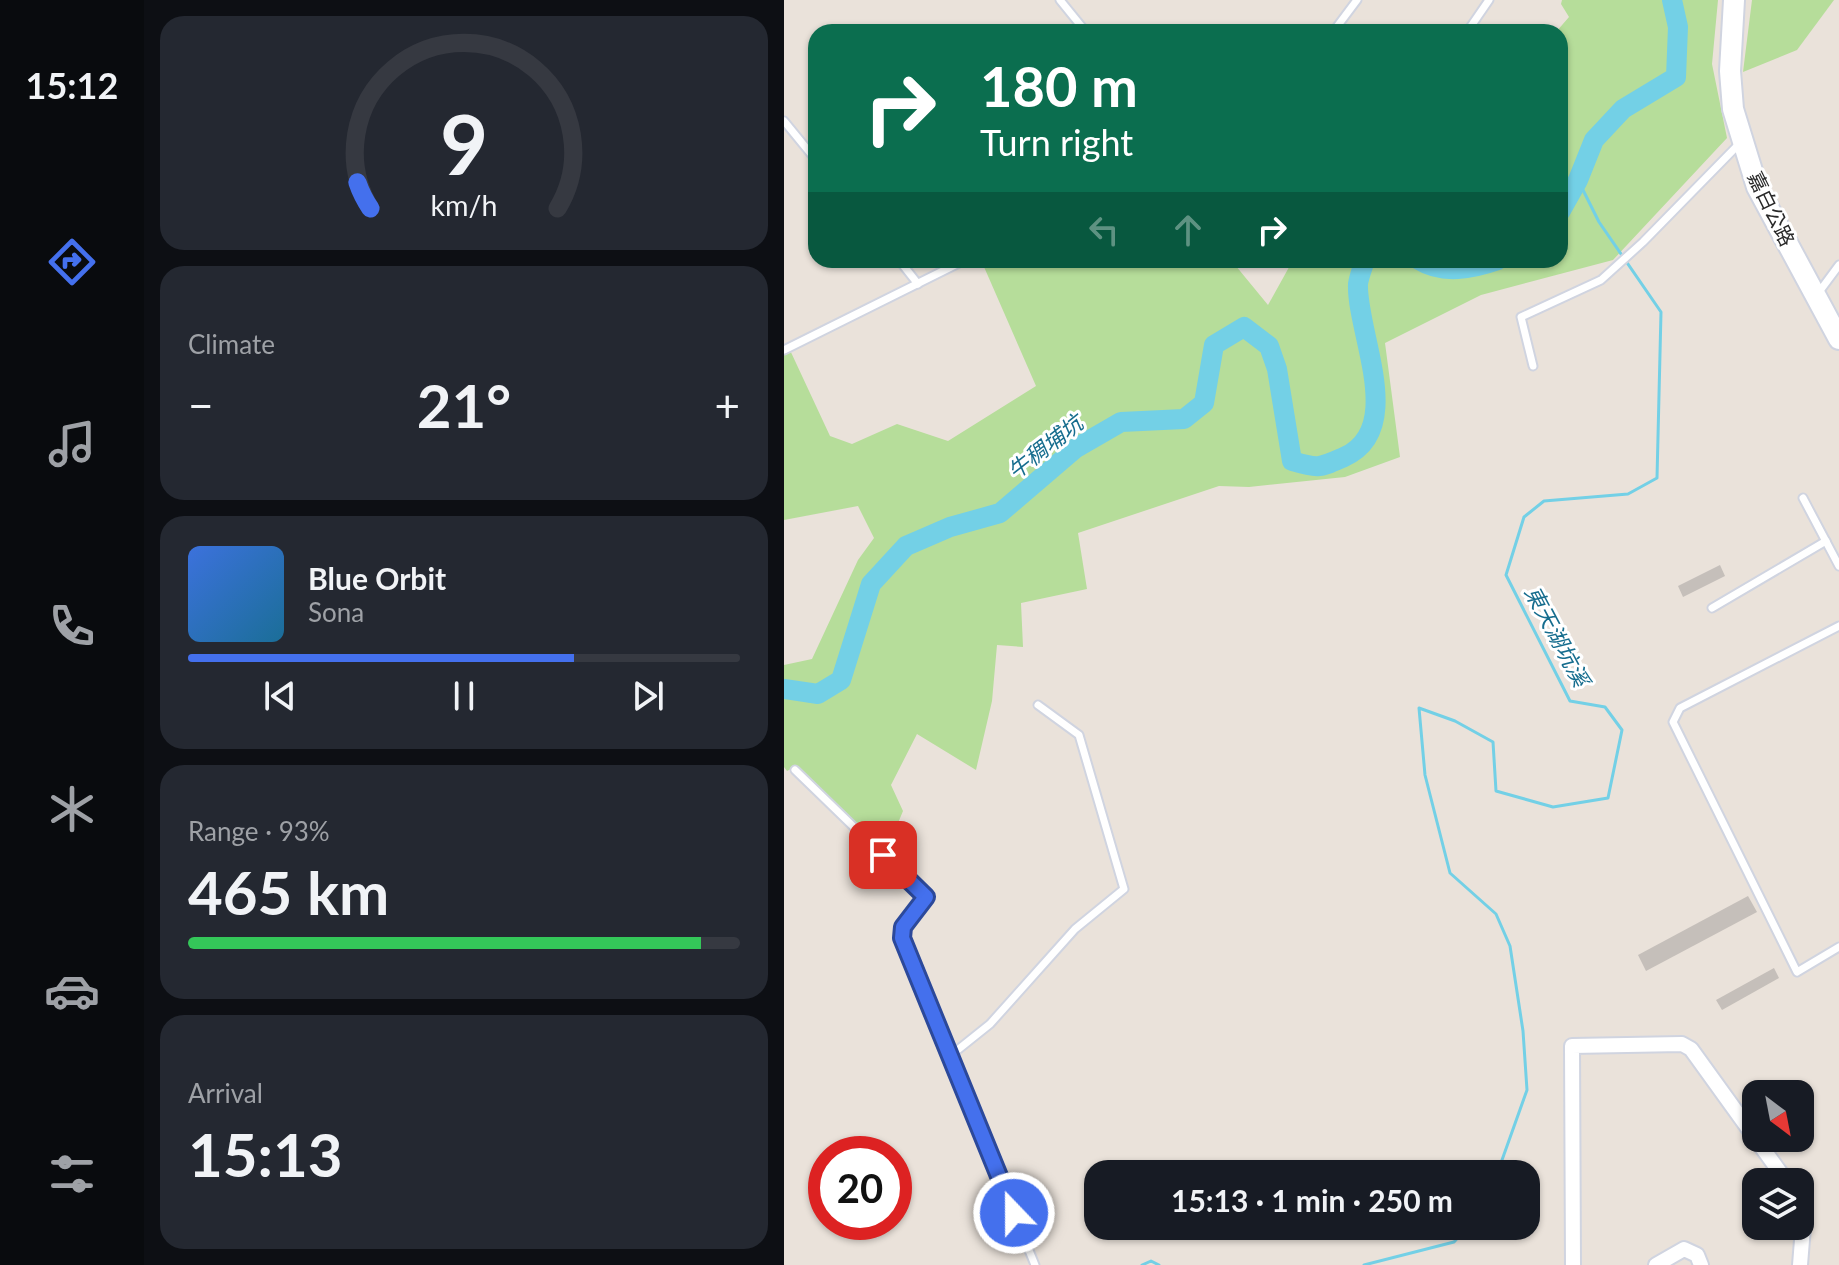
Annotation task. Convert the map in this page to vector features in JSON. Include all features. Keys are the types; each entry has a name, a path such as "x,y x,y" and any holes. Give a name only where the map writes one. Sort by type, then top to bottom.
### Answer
{"main road":[{"name":"嘉白公路","path":"1734,0 1730,71 1733,109 1757,187 1839,339"}],"street":[{"path":"1573,1265 1572,1046 1682,1044 1691,1049 1777,1168"},
{"path":"1800,1265 1802,1240"},
{"path":"1656,1265 1684,1249 1697,1255 1701,1265"}],"lane":[{"path":"1060,0 1080,24"},
{"path":"1339,24 1357,0"},
{"path":"1472,24 1489,0"},
{"path":"784,121 808,150"},
{"path":"1533,366 1521,317 1601,280 1743,141"},
{"path":"1816,296 1839,265"},
{"path":"905,268 918,284"},
{"path":"784,350 949,268"},
{"path":"1803,498 1839,566"},
{"path":"1712,608 1826,541"},
{"path":"1839,626 1680,708 1673,722 1797,972 1839,947"},
{"path":"950,1056 990,1024 1075,929 1124,889 1079,735 1038,705"},
{"path":"795,770 926,897 903,927 902,938 1035,1265"}],"green space":[{"path":"1562,0 1718,0 1712,64 1727,138 1613,260 1481,295 1385,343 1400,457 1345,477 1249,487 1219,486 1078,533 1087,589 1021,603 1023,647 997,645 992,701 976,770 917,734 891,785 903,811 886,852 797,766 787,771 784,767 784,665 812,659 858,560 874,538 858,506 784,520 784,350 789,348 830,436 852,444 897,424 948,441 1036,386 984,268 1238,268 1268,305 1289,268 1568,268 1568,24 1563,24 1569,17 1561,4"},
{"path":"1752,0 1834,0 1797,50 1743,72"}],"building":[{"path":"1720,565 1725,576 1683,597 1678,586"},
{"path":"1748,896 1757,912 1646,971 1638,955"},
{"path":"1774,968 1779,978 1722,1010 1716,1000"}],"waterway":[{"name":"牛稠埔坑","path":"1568,198 1594,140 1623,109 1676,77 1678,27 1672,0"},
{"name":"東天湖坑溪","path":"1502,1160 1527,1090 1523,1031 1510,946 1496,914 1450,873 1425,775 1419,708 1455,721 1493,742 1496,791 1553,807 1608,798 1622,730 1605,707 1570,701 1506,575 1524,517 1544,501 1628,494 1657,478 1661,312 1599,222 1578,180"},
{"name":"牛稠埔坑","path":"784,689 818,694 841,680 871,584 906,546 950,527 1000,513 1076,448 1121,422 1184,419 1204,403 1214,345 1244,327 1269,346 1277,369 1292,461 1314,466 1344,457 1363,443 1372,425 1376,403 1359,304 1358,284 1363,268"},
{"name":"牛稠埔坑","path":"1438,268 1465,268"},
{"name":"東天湖坑溪","path":"1364,1265 1456,1240"},
{"name":"東天湖坑溪","path":"1142,1265 1151,1261 1159,1265"}],"route":[{"path":"883,855 926,897 903,927 902,938 1014,1213"}]}
